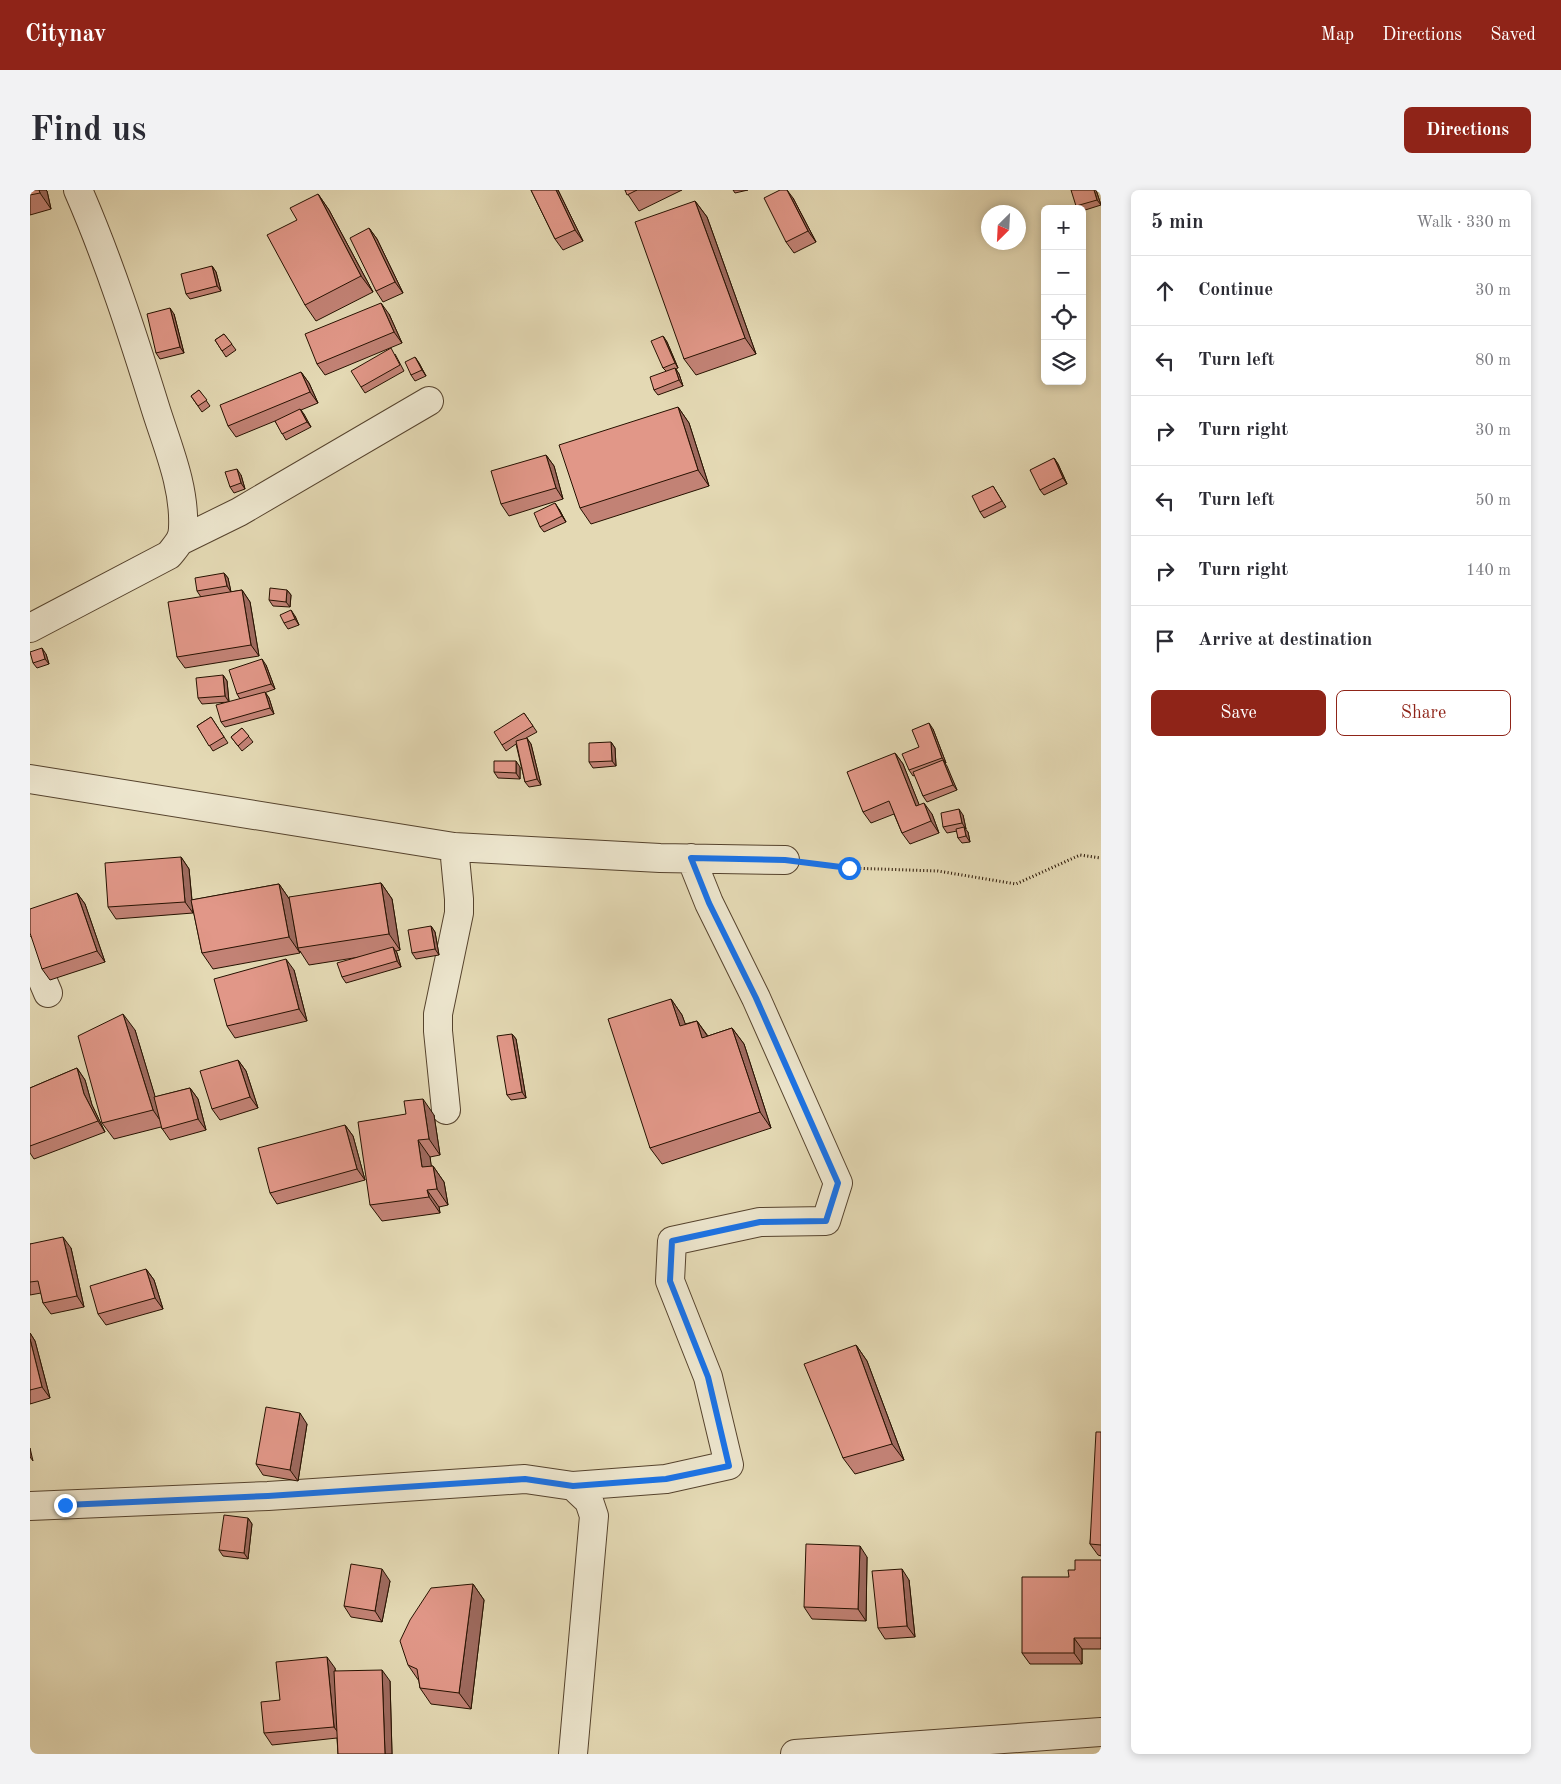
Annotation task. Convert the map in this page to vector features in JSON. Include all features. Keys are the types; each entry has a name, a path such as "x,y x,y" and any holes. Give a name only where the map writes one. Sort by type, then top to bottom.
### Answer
{"street":[{"path":"78,190 92,221 140,358 180,488 183,530 180,541"},
{"path":"30,628 169,554 180,541 239,512 429,401"},
{"path":"30,779 454,847 691,858 785,860"},
{"path":"446,1110 438,1014 459,913 460,899 454,847"},
{"path":"30,1506 268,1496 525,1479 573,1486 666,1479 729,1466 708,1377 670,1281 672,1241 760,1222 826,1221 838,1183 756,998 709,903 691,858"},
{"path":"30,951 48,993"},
{"path":"573,1486 589,1501 594,1516 573,1754"},
{"path":"795,1754 1101,1732"}],"path":[{"path":"785,860 849,868 938,871 1016,884 1080,855 1101,858"}],"building":[{"path":"30,190 39,190 40,193 30,195"},
{"path":"531,190 556,190 575,230 555,239"},
{"path":"625,190 637,190 627,195"},
{"path":"780,190 787,190 808,231 786,242 764,198"},
{"path":"1071,190 1094,190 1097,200 1076,205"},
{"path":"318,194 361,276 305,305 267,235 297,220 290,208"},
{"path":"695,201 745,338 684,359 635,222"},
{"path":"369,228 395,282 376,291 350,238"},
{"path":"212,266 217,286 186,294 181,274"},
{"path":"381,303 394,332 317,364 305,334"},
{"path":"170,308 180,347 156,353 147,314"},
{"path":"224,334 232,344 222,351 215,340"},
{"path":"663,336 675,363 663,368 651,341"},
{"path":"391,348 400,365 361,387 351,371"},
{"path":"415,357 422,370 411,375 405,362"},
{"path":"675,368 679,380 654,390 650,377"},
{"path":"301,372 310,392 228,426 220,405"},
{"path":"199,390 207,400 198,406 191,396"},
{"path":"678,407 698,470 580,508 559,445"},
{"path":"300,409 307,422 282,434 275,421"},
{"path":"546,455 556,488 501,504 491,471"},
{"path":"1054,458 1063,478 1040,490 1030,470"},
{"path":"237,469 241,483 230,487 225,472"},
{"path":"993,486 1002,501 980,512 972,496"},
{"path":"555,503 562,516 540,527 534,513"},
{"path":"224,573 227,586 197,591 195,578"},
{"path":"270,588 287,590 286,602 269,600"},
{"path":"242,590 251,645 177,657 168,602"},
{"path":"291,610 295,619 284,623 280,615"},
{"path":"42,648 45,659 33,663 30,652"},
{"path":"262,659 271,684 237,694 229,670"},
{"path":"223,675 225,696 198,698 196,678"},
{"path":"265,692 270,708 221,722 216,705"},
{"path":"524,713 533,726 502,745 494,732"},
{"path":"211,717 224,737 209,746 197,726"},
{"path":"929,723 942,758 909,770 902,754 919,747 912,730"},
{"path":"242,728 249,736 238,746 231,737"},
{"path":"527,738 537,779 525,782 516,741"},
{"path":"611,742 612,761 589,762 589,743"},
{"path":"895,753 916,806 924,803 931,821 902,833 889,801 863,812 847,772"},
{"path":"943,760 953,785 923,796 913,772"},
{"path":"494,761 516,761 516,773 494,772"},
{"path":"959,809 962,823 943,827 941,813"},
{"path":"964,827 966,836 958,838 956,829"},
{"path":"181,857 185,902 108,907 105,863"},
{"path":"381,883 389,934 298,948 289,897"},
{"path":"279,884 289,937 202,953 191,900"},
{"path":"77,893 97,951 42,969 30,933 30,909"},
{"path":"431,926 435,949 412,953 408,930"},
{"path":"393,947 397,961 342,977 337,963"},
{"path":"286,959 299,1009 227,1026 214,979"},
{"path":"671,999 680,1026 697,1021 702,1038 732,1028 760,1112 650,1148 608,1019"},
{"path":"123,1014 153,1110 102,1123 78,1036"},
{"path":"512,1034 522,1092 507,1095 497,1036"},
{"path":"238,1060 250,1097 212,1109 200,1071"},
{"path":"77,1068 84,1094 98,1121 30,1146 30,1088"},
{"path":"190,1088 198,1119 162,1129 154,1097"},
{"path":"423,1099 429,1139 418,1140 422,1167 433,1166 437,1189 427,1190 429,1197 370,1205 358,1122 406,1114 404,1101"},
{"path":"345,1125 357,1169 270,1193 258,1148"},
{"path":"63,1237 77,1296 43,1303 38,1281 30,1282 30,1244"},
{"path":"146,1269 155,1298 98,1314 90,1286"},
{"path":"30,1339 42,1387 30,1390"},
{"path":"856,1345 892,1444 843,1458 804,1364"},
{"path":"266,1407 300,1413 290,1470 256,1464"},
{"path":"1096,1432 1101,1432 1101,1545 1090,1544"},
{"path":"224,1515 248,1518 244,1553 219,1550"},
{"path":"806,1544 860,1546 858,1609 804,1607"},
{"path":"1075,1560 1101,1560 1101,1638 1074,1638 1074,1653 1022,1653 1022,1577 1069,1577 1068,1570 1075,1570"},
{"path":"351,1564 382,1569 375,1611 344,1606"},
{"path":"902,1569 907,1626 878,1628 872,1571"},
{"path":"473,1584 459,1693 420,1688 417,1669 408,1665 400,1641 410,1620 431,1588"},
{"path":"327,1657 334,1727 264,1733 261,1702 280,1700 276,1662"},
{"path":"382,1670 385,1754 338,1754 334,1671"}],"route":[{"path":"65,1505 268,1496 525,1479 573,1486 666,1479 729,1466 708,1377 670,1281 672,1241 760,1222 826,1221 838,1183 756,998 709,903 691,858 785,860 849,868"}]}
